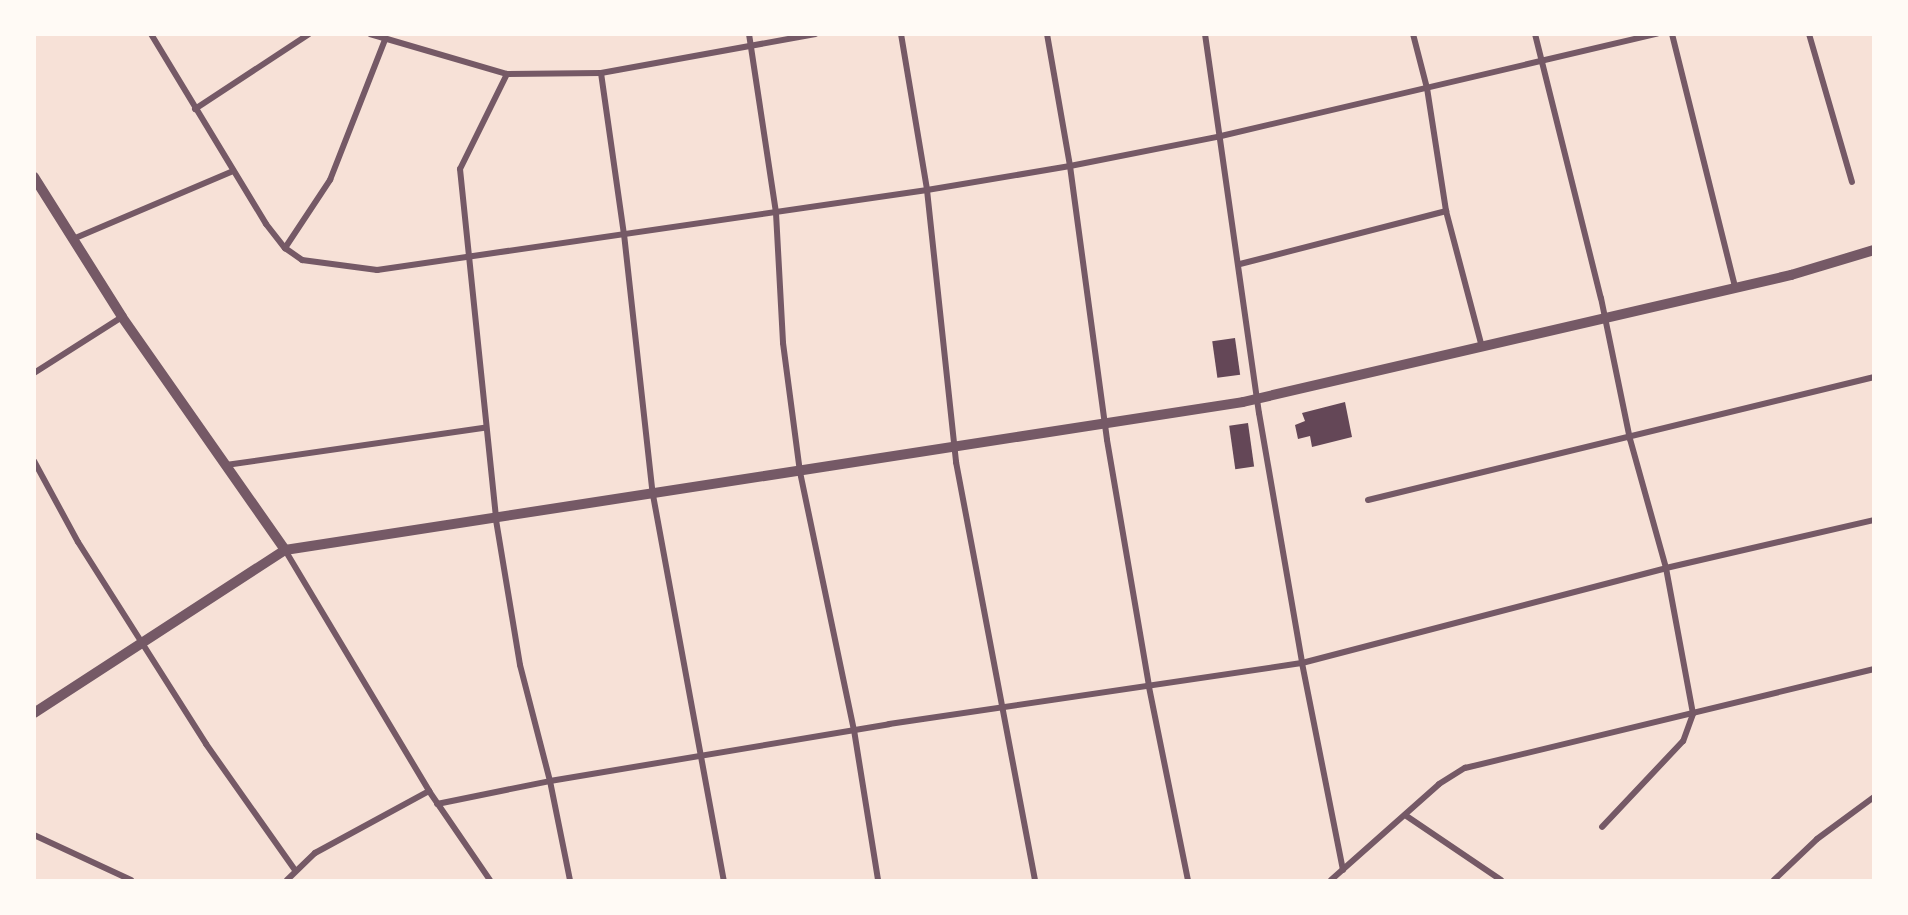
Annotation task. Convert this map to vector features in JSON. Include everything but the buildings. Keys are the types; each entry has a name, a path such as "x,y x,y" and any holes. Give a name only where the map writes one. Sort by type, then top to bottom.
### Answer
{"street":[{"path":"151,34 266,224 285,248 302,260 378,270 776,213 1070,166 1221,136 1541,64 1658,34"},
{"path":"195,109 309,34"},
{"path":"370,34 507,74 601,73 815,34"},
{"path":"749,34 776,213 783,343 801,472 854,730 878,880"},
{"path":"901,34 927,190 956,446 1035,880"},
{"path":"1047,34 1070,166 1106,425 1149,687 1188,880"},
{"path":"1205,34 1258,399 1302,663 1343,870"},
{"path":"1413,34 1427,88 1446,211 1483,347"},
{"path":"1535,34 1605,315 1630,439 1666,568 1694,714 1683,741 1602,827"},
{"path":"1672,34 1735,288"},
{"path":"1809,34 1852,182"},
{"path":"285,248 330,180 386,40"},
{"path":"601,73 624,234 653,495 724,880"},
{"path":"507,74 460,169 471,256 484,428 496,520 520,665 550,781 570,880"},
{"path":"73,239 233,171"},
{"path":"34,177 122,317 285,550 437,804 490,880"},
{"path":"1240,264 1446,211"},
{"path":"34,713 285,550 496,520 956,446 1106,425 1258,399 1483,347 1605,315 1735,288 1874,250"},
{"path":"34,373 122,317"},
{"path":"1368,500 1630,439 1874,377"},
{"path":"226,465 484,428"},
{"path":"34,461 78,542 206,744 295,870"},
{"path":"437,804 550,781 703,758 854,730 1302,663 1666,568 1874,520"},
{"path":"1331,880 1439,784 1465,768 1874,669"},
{"path":"287,880 295,870 315,854 429,791"},
{"path":"1774,880 1817,839 1874,796"},
{"path":"1405,815 1501,880"},
{"path":"34,835 131,880"}]}
